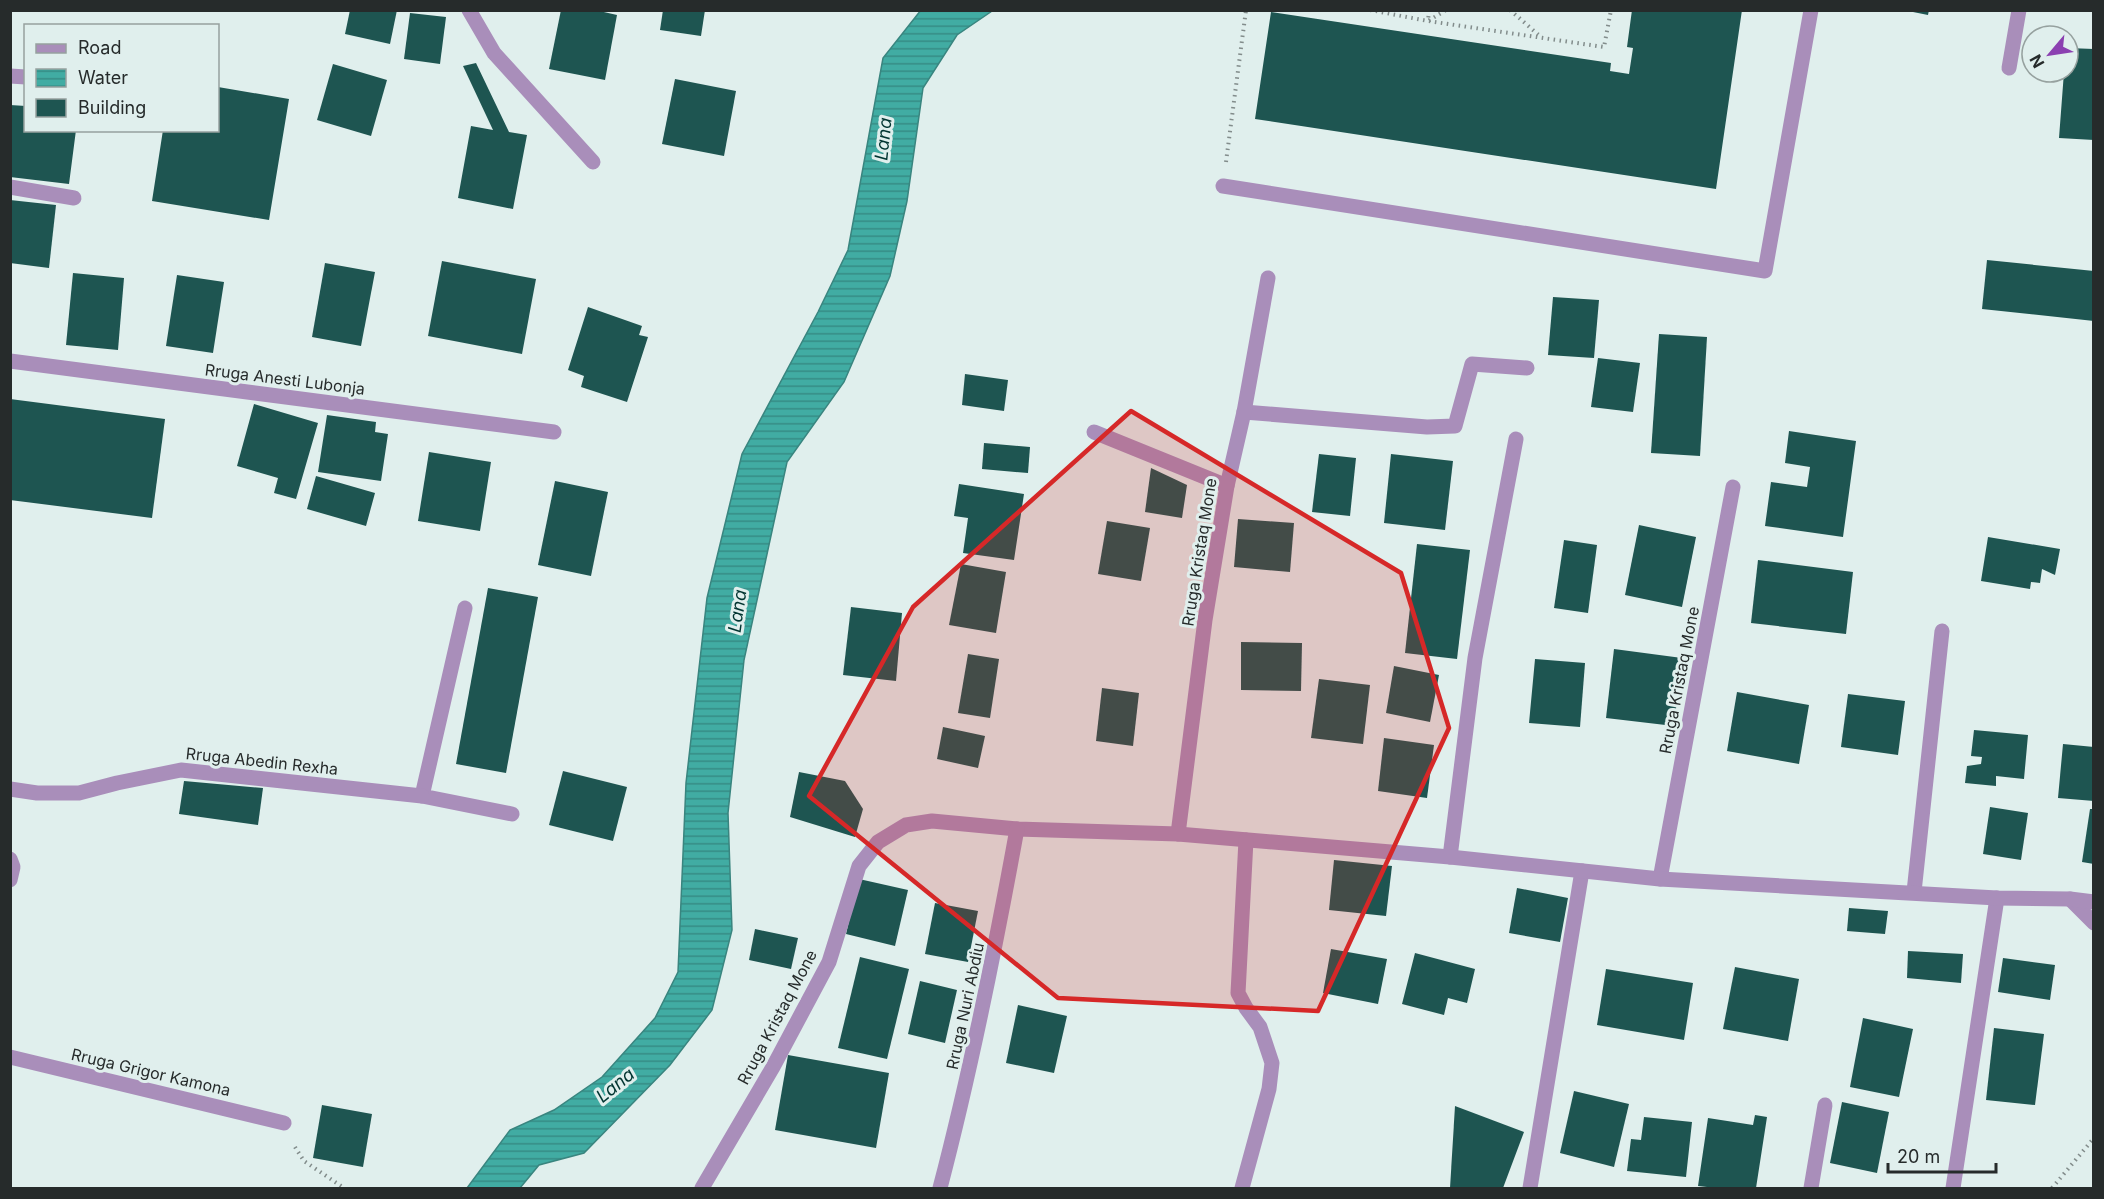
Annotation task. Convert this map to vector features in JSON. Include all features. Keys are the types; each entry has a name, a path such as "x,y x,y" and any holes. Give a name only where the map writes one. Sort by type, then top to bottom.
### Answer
{"street":[{"path":"469,10 494,53 593,162"},
{"path":"1223,186 1765,272 1811,10"},
{"path":"2009,68 2019,10"},
{"path":"10,187 74,198"},
{"name":"Rruga Kristaq Mone","path":"1178,834 1205,620 1227,486 1244,412 1268,278"},
{"name":"Rruga Anesti Lubonja","path":"10,361 554,432"},
{"path":"1244,412 1427,427 1455,426 1472,364 1527,368"},
{"path":"1094,432 1227,486"},
{"path":"1450,857 1475,658 1516,439"},
{"name":"Rruga Kristaq Mone","path":"1660,879 1733,487"},
{"path":"422,796 465,608"},
{"path":"1914,892 1942,631"},
{"name":"Rruga Abedin Rexha","path":"10,789 37,793 80,793 181,770 422,796 512,814"},
{"name":"Rruga Kristaq Mone","path":"702,1188 773,1067 829,962 859,866 878,842 906,825 932,821 1017,829 1178,834 1450,857 1660,879 2094,902"},
{"name":"Rruga Nuri Abdiu","path":"940,1188 966,1088 998,936 1017,829"},
{"path":"1242,1188 1269,1089 1272,1063 1260,1028 1238,993 1246,840"},
{"path":"10,859 13,867 10,880"},
{"path":"1530,1188 1582,871"},
{"path":"1953,1188 1997,898"},
{"path":"2070,899 2094,923"},
{"name":"Rruga Grigor Kamona","path":"10,1057 284,1123"},
{"path":"1811,1188 1825,1105"}],"path":[{"path":"1223,186 1246,10"},
{"path":"1370,10 1428,21 1604,47 1611,10"},
{"path":"1428,21 1429,10"},
{"path":"1428,21 1446,10"},
{"path":"1510,10 1543,38"},
{"path":"2052,1188 2094,1137"},
{"path":"304,1161 344,1188"}],"highlighted area":[{"path":"1131,411 1401,573 1449,728 1318,1011 1058,998 809,796 913,607"}],"water":[{"name":"Lana","path":"921,10 992,11 957,35 923,88 907,201 890,276 844,382 787,462 744,660 728,813 732,930 712,1010 670,1065 584,1153 539,1165 520,1188 467,1188 510,1130 554,1110 602,1077 655,1018 678,972 686,783 707,598 742,454 818,312 848,250 883,58"}],"building":[{"path":"350,10 397,10 390,44 345,34"},
{"path":"561,10 595,10 617,15 605,80 549,69"},
{"path":"663,10 705,10 701,36 660,30"},
{"path":"1632,10 1742,10 1716,189 1255,119 1271,12 1611,63 1610,71 1629,74 1633,48 1627,47"},
{"path":"1903,10 1929,10 1928,15"},
{"path":"410,13 446,17 440,64 404,59"},
{"path":"2080,48 2094,49 2094,140 2059,138 2063,84 2080,84"},
{"path":"476,63 509,132 527,135 513,209 458,198 471,126 493,130 463,66"},
{"path":"333,64 387,80 371,136 317,120"},
{"path":"675,79 736,91 724,156 662,144"},
{"path":"219,87 289,99 269,220 152,201 163,132 219,132"},
{"path":"10,105 24,106 24,132 76,132 69,184 10,177"},
{"path":"10,200 56,205 49,268 10,263"},
{"path":"1987,260 2094,271 2094,321 1982,309"},
{"path":"442,261 536,279 522,354 428,336"},
{"path":"325,263 375,272 361,346 312,337"},
{"path":"73,273 124,278 118,350 66,345"},
{"path":"177,275 224,282 213,353 166,346"},
{"path":"1553,297 1599,300 1594,358 1548,355"},
{"path":"588,307 642,326 639,335 648,337 627,402 581,387 584,376 568,370"},
{"path":"1659,334 1707,337 1700,456 1651,453"},
{"path":"1598,358 1640,363 1633,412 1591,407"},
{"path":"965,374 1008,380 1004,411 962,405"},
{"path":"10,399 165,419 152,518 10,500"},
{"path":"254,404 318,423 296,499 274,493 278,478 237,466"},
{"path":"327,415 376,422 375,432 388,434 381,481 318,472"},
{"path":"1789,431 1856,441 1843,537 1765,526 1771,482 1807,487 1810,467 1785,463"},
{"path":"984,443 1030,447 1028,473 982,469"},
{"path":"429,452 491,462 480,531 418,521"},
{"path":"1319,454 1356,458 1350,516 1312,512"},
{"path":"1391,454 1453,461 1445,530 1384,523"},
{"path":"1151,468 1187,485 1182,518 1145,512"},
{"path":"316,476 375,493 366,526 307,509"},
{"path":"555,481 608,492 591,576 538,565"},
{"path":"959,484 1024,494 1014,560 963,553 968,518 954,516"},
{"path":"1238,519 1294,523 1290,572 1234,567"},
{"path":"1107,521 1150,528 1141,581 1098,574"},
{"path":"1639,525 1696,537 1682,607 1625,595"},
{"path":"1988,537 2060,549 2055,575 2042,569 2040,583 2031,582 2030,589 1981,581"},
{"path":"1564,540 1597,545 1588,613 1554,608"},
{"path":"1417,544 1470,550 1457,659 1405,653"},
{"path":"1758,560 1853,572 1846,634 1751,623"},
{"path":"961,564 1006,572 996,633 949,625"},
{"path":"488,588 538,597 506,773 456,764"},
{"path":"851,607 902,613 896,681 843,675"},
{"path":"1241,642 1302,643 1301,691 1241,690"},
{"path":"1614,649 1682,658 1674,726 1606,718"},
{"path":"968,654 999,659 990,718 958,713"},
{"path":"1535,659 1585,663 1580,727 1529,723"},
{"path":"1394,666 1439,675 1430,722 1386,713"},
{"path":"1319,679 1370,685 1363,744 1311,738"},
{"path":"1102,688 1139,693 1133,746 1096,741"},
{"path":"1737,692 1809,705 1799,764 1727,751"},
{"path":"1848,694 1905,701 1898,755 1841,747"},
{"path":"943,727 985,736 978,768 937,759"},
{"path":"1974,730 2028,735 2024,779 1996,776 1996,786 1965,783 1967,766 1981,764 1982,757 1971,756"},
{"path":"1384,738 1434,745 1427,798 1378,791"},
{"path":"2063,744 2094,747 2094,801 2058,798"},
{"path":"563,771 627,787 613,841 549,825"},
{"path":"799,772 845,781 863,809 855,837 790,817"},
{"path":"184,781 263,788 258,825 179,814"},
{"path":"1990,807 2028,813 2021,860 1983,854"},
{"path":"2090,809 2094,809 2094,864 2082,862"},
{"path":"1334,860 1392,866 1386,916 1329,910"},
{"path":"859,879 908,890 895,946 846,934"},
{"path":"1517,888 1568,898 1560,942 1509,933"},
{"path":"935,903 978,911 968,962 925,954"},
{"path":"1849,908 1888,911 1885,934 1847,931"},
{"path":"755,929 798,938 791,969 749,960"},
{"path":"1331,949 1387,959 1378,1004 1323,993"},
{"path":"1908,951 1963,954 1961,983 1907,978"},
{"path":"1415,953 1475,969 1467,1003 1448,998 1444,1015 1402,1004"},
{"path":"860,957 909,969 887,1059 838,1048"},
{"path":"2003,958 2055,965 2050,1000 1998,992"},
{"path":"1735,967 1799,979 1788,1041 1723,1029"},
{"path":"1606,969 1693,983 1684,1040 1597,1025"},
{"path":"920,981 957,990 945,1043 908,1034"},
{"path":"1018,1005 1067,1016 1054,1073 1006,1063"},
{"path":"1863,1018 1913,1029 1899,1097 1850,1087"},
{"path":"1994,1028 2044,1034 2035,1105 1986,1100"},
{"path":"788,1055 889,1073 876,1148 775,1130"},
{"path":"1574,1091 1629,1104 1614,1167 1560,1153"},
{"path":"1842,1102 1889,1112 1877,1173 1830,1163"},
{"path":"322,1105 372,1114 363,1167 313,1158"},
{"path":"1455,1106 1524,1132 1503,1188 1450,1188"},
{"path":"1755,1115 1767,1117 1756,1188 1698,1186 1708,1118 1753,1125"},
{"path":"1644,1117 1692,1122 1686,1177 1627,1171 1631,1139 1641,1140"}]}
